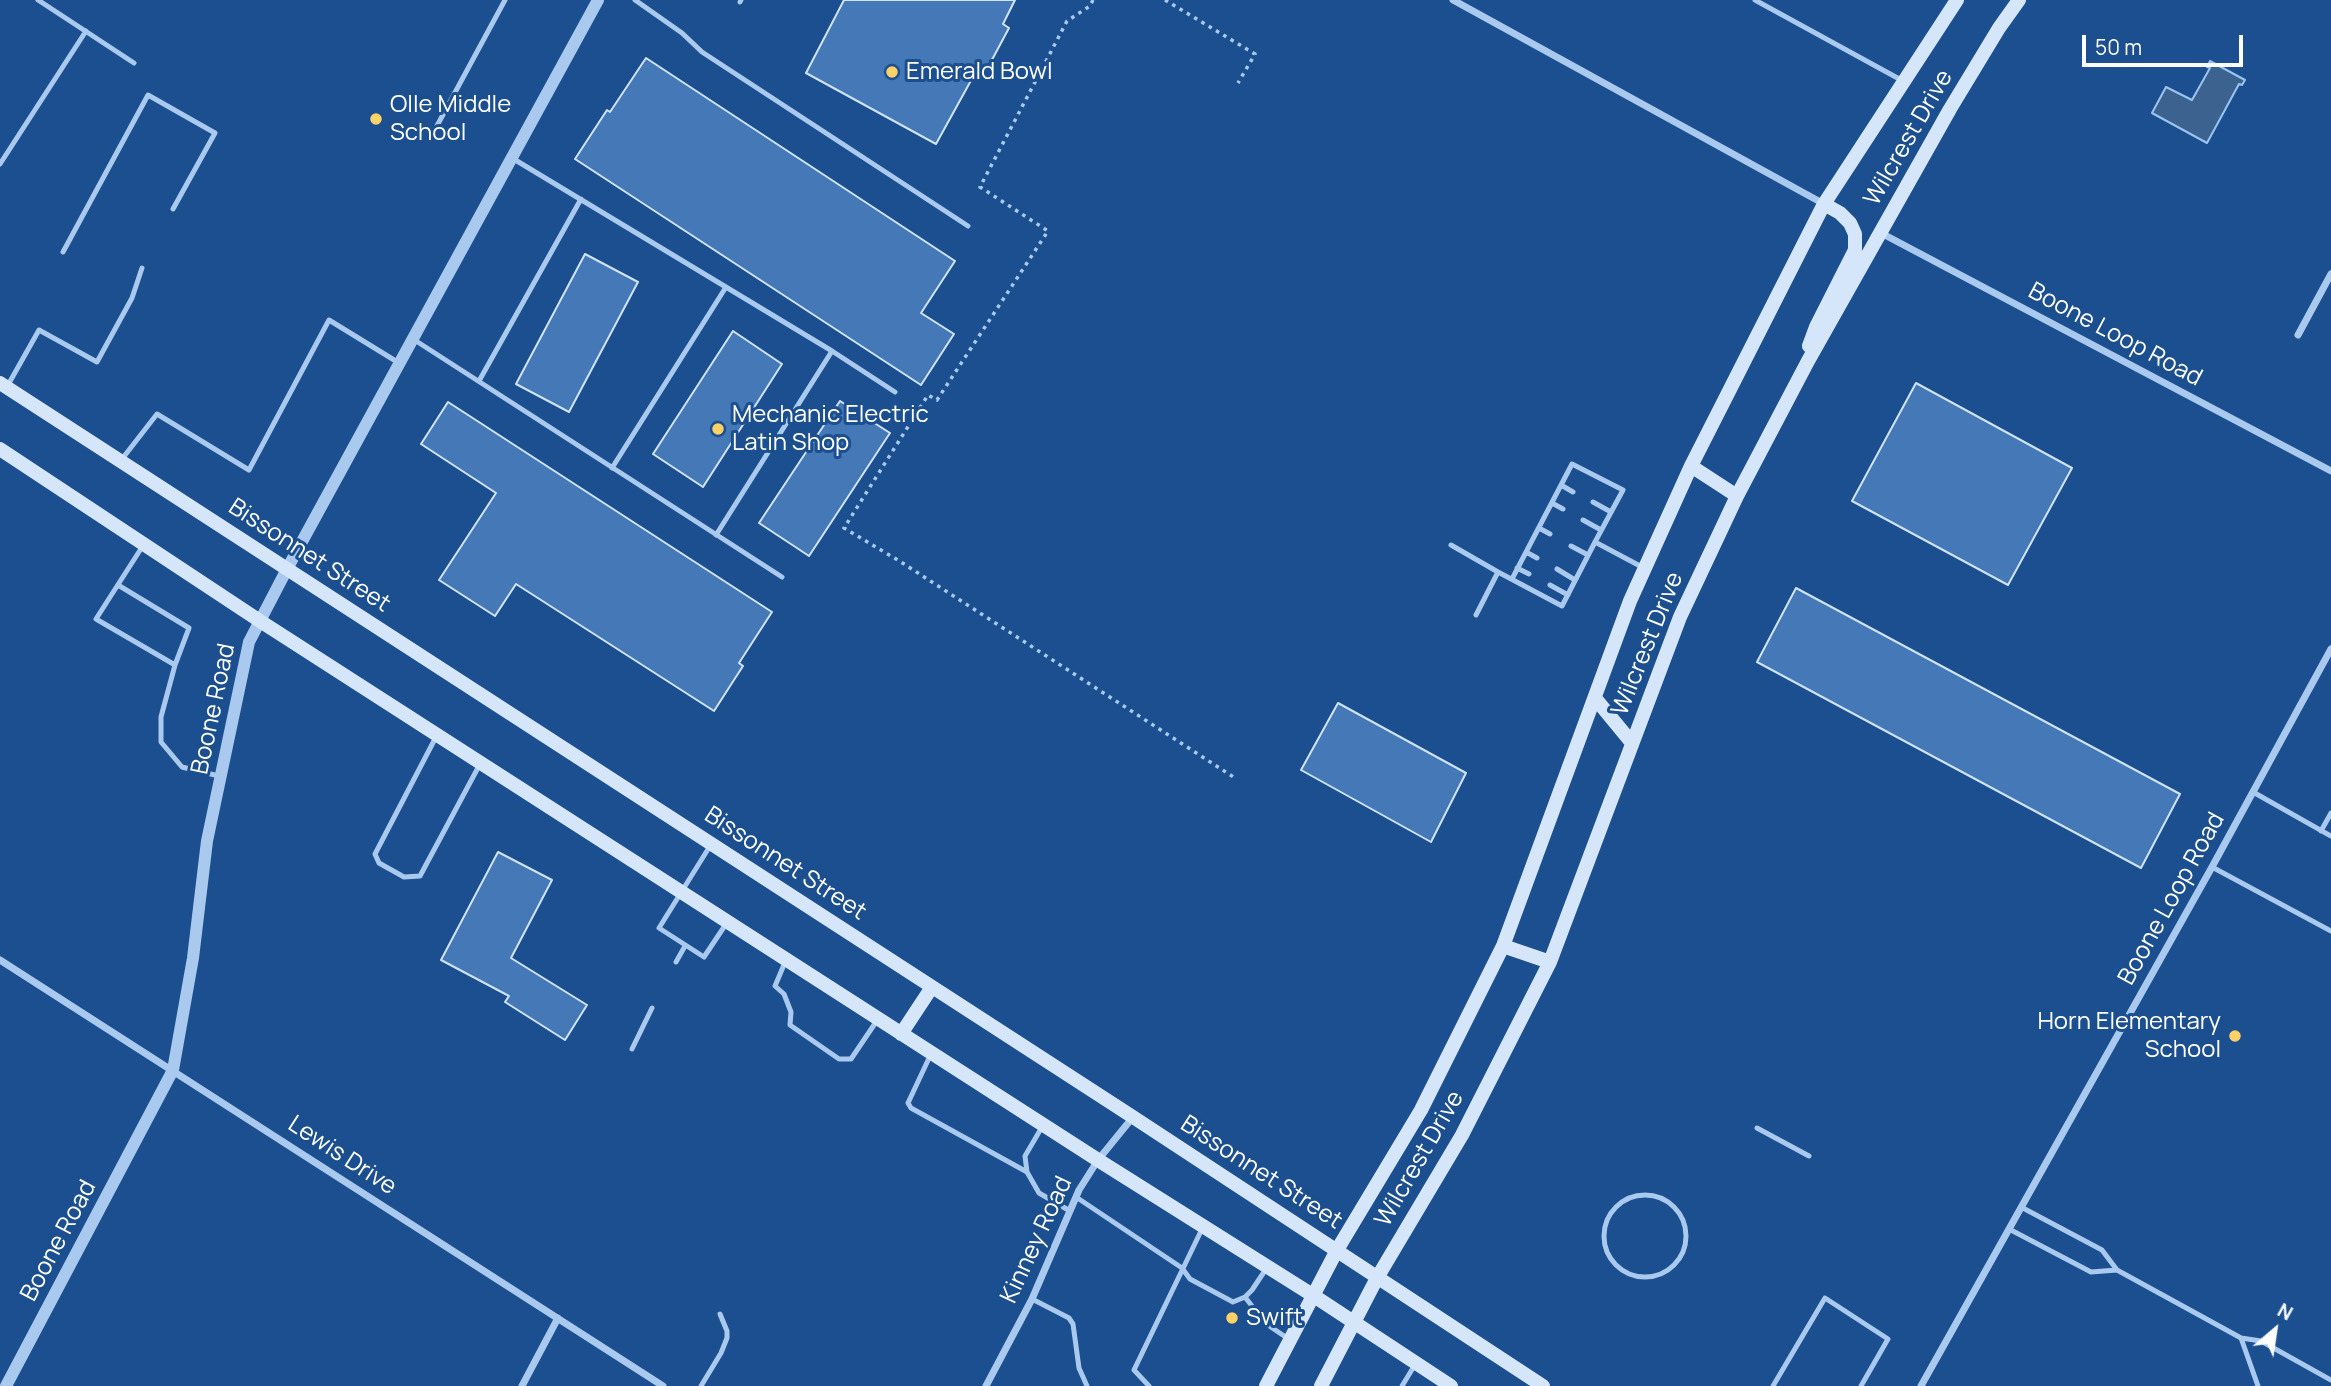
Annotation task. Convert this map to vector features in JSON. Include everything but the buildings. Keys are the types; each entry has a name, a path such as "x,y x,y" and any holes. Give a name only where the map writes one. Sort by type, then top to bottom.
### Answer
{"main road":[{"name":"Wilcrest Drive","path":"1266,1386 1337,1250 1421,1110 1503,946 1630,601 1691,466 1824,204 1957,0"},
{"name":"Wilcrest Drive","path":"1321,1386 1377,1278 1462,1135 1550,962 1680,617 1737,496 1808,361 1951,109 1999,28 2019,0"},
{"path":"1808,361 1810,343 1816,327 1855,250 1856,234 1850,223 1840,213 1824,204"},
{"name":"Bissonnet Street","path":"3,386 1133,1117 1543,1386"},
{"path":"0,449 260,621 1451,1386"},
{"path":"1691,466 1737,496"},
{"path":"1595,698 1632,743"},
{"path":"1503,946 1550,962"},
{"path":"901,1034 932,987"}],"street":[{"name":"Boone Road","path":"6,1386 173,1070 193,958 207,841 249,642 286,569 598,0"},
{"path":"1453,0 1824,204"},
{"name":"Boone Loop Road","path":"1881,233 2331,471"},
{"path":"2298,335 2331,274"},
{"name":"Boone Loop Road","path":"1921,1386 2331,649"},
{"name":"Lewis Drive","path":"0,961 663,1386"},
{"name":"Kinney Road","path":"986,1386 1032,1299 1076,1197 1098,1160 1133,1117"},
{"path":"522,1386 558,1318"}],"lane":[{"path":"38,0 134,63"},
{"path":"432,135 505,0"},
{"path":"635,0 682,33 702,52 968,226"},
{"path":"1755,0 1903,81"},
{"path":"0,164 86,31"},
{"path":"63,252 148,95 215,133 173,209"},
{"path":"512,158 832,351 895,392"},
{"path":"479,382 580,200"},
{"path":"3,386 39,330 97,362 132,298 142,268"},
{"path":"612,468 726,287"},
{"path":"120,461 156,414 249,470 329,320 399,363"},
{"path":"413,339 782,578"},
{"path":"716,535 832,351"},
{"path":"1451,545 1498,572 1562,606 1623,490 1572,464 1512,579"},
{"path":"1561,485 1573,492"},
{"path":"1593,502 1611,512"},
{"path":"1552,503 1563,509"},
{"path":"1583,520 1601,530"},
{"path":"1539,528 1550,534"},
{"path":"1595,542 1645,568"},
{"path":"144,544 96,619 176,665"},
{"path":"1571,546 1588,555"},
{"path":"1526,551 1537,558"},
{"path":"1517,568 1529,574"},
{"path":"1557,569 1575,580"},
{"path":"1476,615 1498,572"},
{"path":"118,585 189,628 161,717 161,742 183,767 221,776"},
{"path":"1549,585 1568,595"},
{"path":"437,735 375,854 379,863 404,877 420,876 480,763"},
{"path":"2253,792 2331,836"},
{"path":"2321,831 2331,813"},
{"path":"711,844 659,928 704,957 727,922"},
{"path":"2212,867 2331,931"},
{"path":"676,962 685,946"},
{"path":"786,960 775,986 784,994 791,1012 790,1025 839,1059 852,1059 878,1019"},
{"path":"632,1049 652,1008"},
{"path":"932,1053 908,1103 912,1108 1027,1172"},
{"path":"1043,1125 1025,1156 1027,1172 1040,1193 1070,1211"},
{"path":"1757,1128 1808,1156"},
{"path":"1641,1195 1654,1196 1676,1209 1686,1234 1685,1247 1679,1259 1669,1269 1657,1275 1643,1277 1629,1274 1618,1267 1609,1256 1604,1243 1608,1216 1617,1206 1641,1195"},
{"path":"1076,1197 1182,1268 1190,1279 1233,1302 1245,1297 1268,1267"},
{"path":"2021,1207 2102,1250 2116,1270 2241,1338 2260,1341 2331,1380"},
{"path":"1149,1386 1134,1370 1203,1226"},
{"path":"2009,1229 2091,1272 2116,1270"},
{"path":"1245,1297 1265,1323 1290,1340"},
{"path":"1773,1386 1825,1298 1888,1339 1861,1386"},
{"path":"1032,1299 1069,1318 1076,1337 1079,1368 1087,1386"},
{"path":"701,1386 727,1338 720,1314"},
{"path":"2241,1338 2258,1386"},
{"path":"1402,1386 1416,1363"}],"path":[{"path":"1093,0 1090,6 1067,21 980,187 1048,231 937,400 928,395 844,528 1235,778"},
{"path":"1165,0 1255,54 1238,83"}],"water":[{"path":"2210,61 2245,80 2242,85 2239,84 2207,143 2152,113 2166,87 2192,100 2210,68 2207,67"}],"place":[{"name":"Emerald Bowl","path":"892,72"},
{"name":"Olle Middle School","path":"376,119"},
{"name":"Mechanic Electric Latin Shop","path":"718,429"},
{"name":"Horn Elementary School","path":"2235,1036"},
{"name":"Swift","path":"1232,1318"}]}
